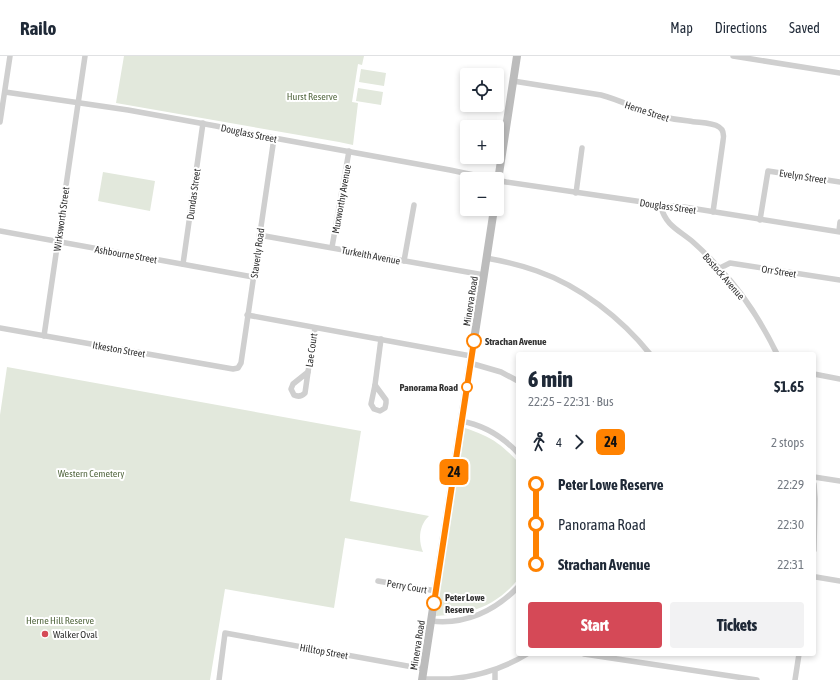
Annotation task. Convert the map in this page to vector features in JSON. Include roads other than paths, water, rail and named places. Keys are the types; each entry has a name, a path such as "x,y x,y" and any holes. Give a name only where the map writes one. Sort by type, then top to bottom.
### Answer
{"street":[{"path":"0,122 10,56"},
{"name":"Wirksworth Street","path":"44,336 85,56"},
{"path":"498,172 517,56"},
{"path":"733,56 756,58 840,73"},
{"name":"Herne Street","path":"513,81 601,95 664,118 719,127 722,129 724,135 713,212"},
{"name":"Douglass Street","path":"4,92 78,102 203,123 274,138 460,173"},
{"name":"Dundas Street","path":"183,264 203,123"},
{"name":"Staverly Road","path":"238,368 241,363 274,138"},
{"path":"576,193 582,148"},
{"name":"Muxworthy Avenue","path":"332,247 349,152"},
{"name":"Evelyn Street","path":"760,220 768,171 840,182"},
{"name":"Douglass Street","path":"504,183 643,202 661,207 674,206 839,232"},
{"path":"404,261 414,205"},
{"name":"Bostock Avenue","path":"661,207 669,224 692,242 720,268 735,286 767,334 776,352"},
{"name":"Minerva Road","path":"422,679 493,216"},
{"path":"839,232 840,222"},
{"name":"Ashbourne Street","path":"0,231 253,277"},
{"name":"Turkeith Avenue","path":"259,235 484,275"},
{"path":"486,258 512,263 538,271 574,289 590,299 617,320 648,352"},
{"name":"Orr Street","path":"720,268 730,263 840,280"},
{"path":"247,315 381,339 471,359 516,380"},
{"name":"Itkeston Street","path":"0,328 233,369 238,368"},
{"name":"Lae Court","path":"308,372 315,328"},
{"path":"374,385 381,339"},
{"path":"816,374 840,379"},
{"path":"461,421 471,422 485,428 516,451"},
{"path":"816,478 840,481"},
{"path":"816,577 840,581"},
{"name":"Perry Court","path":"378,581 436,591"},
{"path":"431,621 453,621 483,613 501,603 516,589"},
{"name":"Hilltop Street","path":"218,680 225,633 424,669"},
{"path":"422,679 449,679 472,676 495,670 524,656"},
{"path":"597,656 756,680"},
{"path":"795,680 799,656"},
{"path":"495,670 495,680"}],"place":[{"name":"Strachan Avenue","path":"474,341"},
{"name":"Panorama Road","path":"467,387"},
{"name":"Peter Lowe Reserve","path":"434,603"},
{"name":"Walker Oval","path":"45,634"}],"park label":[{"name":"Hurst Reserve","path":"312,96"},
{"name":"Western Cemetery","path":"91,473"},
{"name":"Herne Hill Reserve","path":"60,620"}]}
